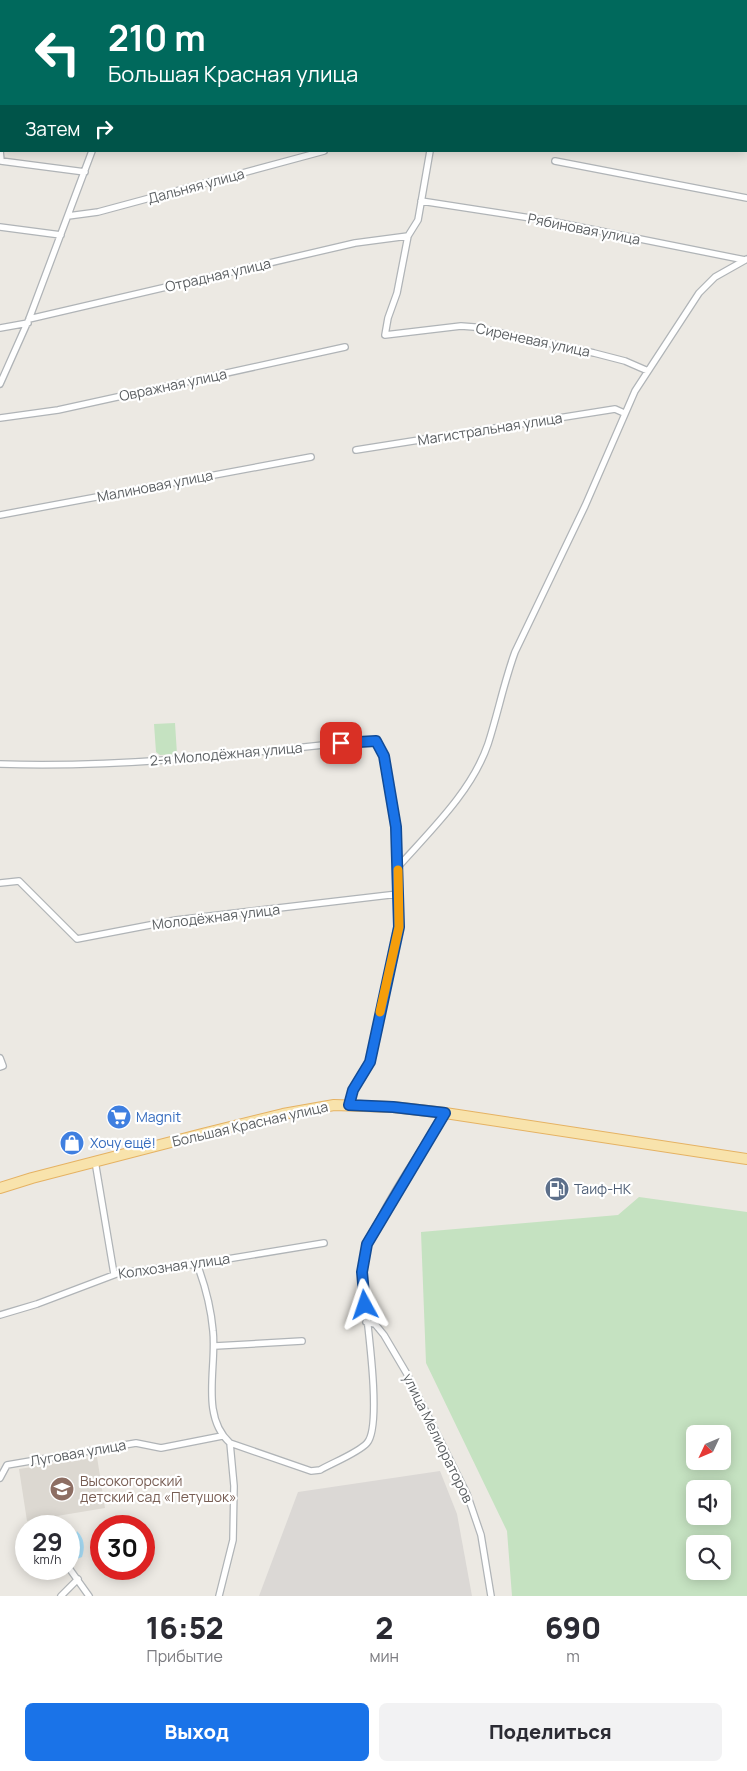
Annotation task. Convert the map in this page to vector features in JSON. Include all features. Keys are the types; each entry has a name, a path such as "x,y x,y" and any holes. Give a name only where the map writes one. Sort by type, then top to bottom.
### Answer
{"main road":[{"name":"Большая Красная улица","path":"0,1188 95,1161 283,1114 312,1108 349,1105 393,1107 445,1113 747,1159"}],"street":[{"path":"0,152 1,161 85,172"},
{"path":"0,384 28,321 92,152"},
{"name":"Дальняя улица","path":"68,216 98,212 320,152"},
{"path":"408,236 418,220 430,152"},
{"path":"555,161 747,198"},
{"name":"Рябиновая улица","path":"421,201 550,221 746,260"},
{"path":"0,227 61,235"},
{"name":"Отрадная улица","path":"0,328 355,243 408,236"},
{"name":"Сиреневая улица","path":"408,236 397,293 388,318 385,334 461,326 474,327 594,353 632,364 648,371"},
{"path":"398,866 447,812 480,763 488,744 506,675 515,652 585,506 624,413 648,371 699,293 715,276 746,260"},
{"name":"Овражная улица","path":"0,418 58,410 345,347"},
{"name":"Магистральная улица","path":"356,450 615,409 624,413"},
{"name":"Малиновая улица","path":"0,515 311,457"},
{"name":"2-я Молодёжная улица","path":"0,764 100,764 197,759 360,741 376,741 384,756 391,792 398,866 399,927 370,1062 353,1090 349,1105"},
{"name":"Молодёжная улица","path":"0,883 19,881 77,939 176,920 398,894"},
{"path":"0,1058 3,1066 0,1067"},
{"path":"197,1264 208,1300 214,1346 212,1402 214,1418 222,1436 230,1443 311,1471 320,1470 366,1444 372,1434 375,1399 362,1272 367,1244 445,1113"},
{"path":"95,1161 114,1274"},
{"name":"Колхозная улица","path":"0,1315 45,1301 114,1274 197,1264 324,1243"},
{"name":"улица Мелиораторов","path":"366,1322 375,1324 384,1335 407,1374 467,1494 481,1535 491,1596"},
{"path":"214,1346 302,1341"},
{"name":"Луговая улица","path":"0,1478 7,1465 136,1443 160,1448 222,1436"},
{"path":"219,1596 233,1540 234,1486 230,1443"},
{"path":"61,1596 77,1580"},
{"path":"79,1580 89,1596"}],"shaded area":[{"name":"Высокогорский детский сад «Петушок»","path":"97,1457 105,1508 63,1515 26,1515 19,1469"},
{"path":"440,1471 457,1514 472,1596 259,1596 298,1492"}],"green space":[{"path":"175,723 177,754 160,755 156,752 154,724"},
{"path":"639,1197 747,1212 747,1596 512,1596 507,1531 426,1363 421,1232 618,1215"}],"water":[{"path":"80,1534 84,1544 82,1557 80,1558"}],"slow traffic":[{"path":"380,1012 399,927 398,870"}],"place":[{"name":"Magnit","path":"119,1117"},
{"name":"Хочу ещё!","path":"72,1143"},
{"name":"Таиф-НК","path":"557,1189"},
{"name":"Высокогорский детский сад «Петушок»","path":"62,1489"}],"route":[{"path":"341,743 376,741 381,748 391,792 396,827 398,866 399,927 370,1062 353,1090 349,1105 393,1107 445,1113 367,1244 362,1272 365,1305"}]}
